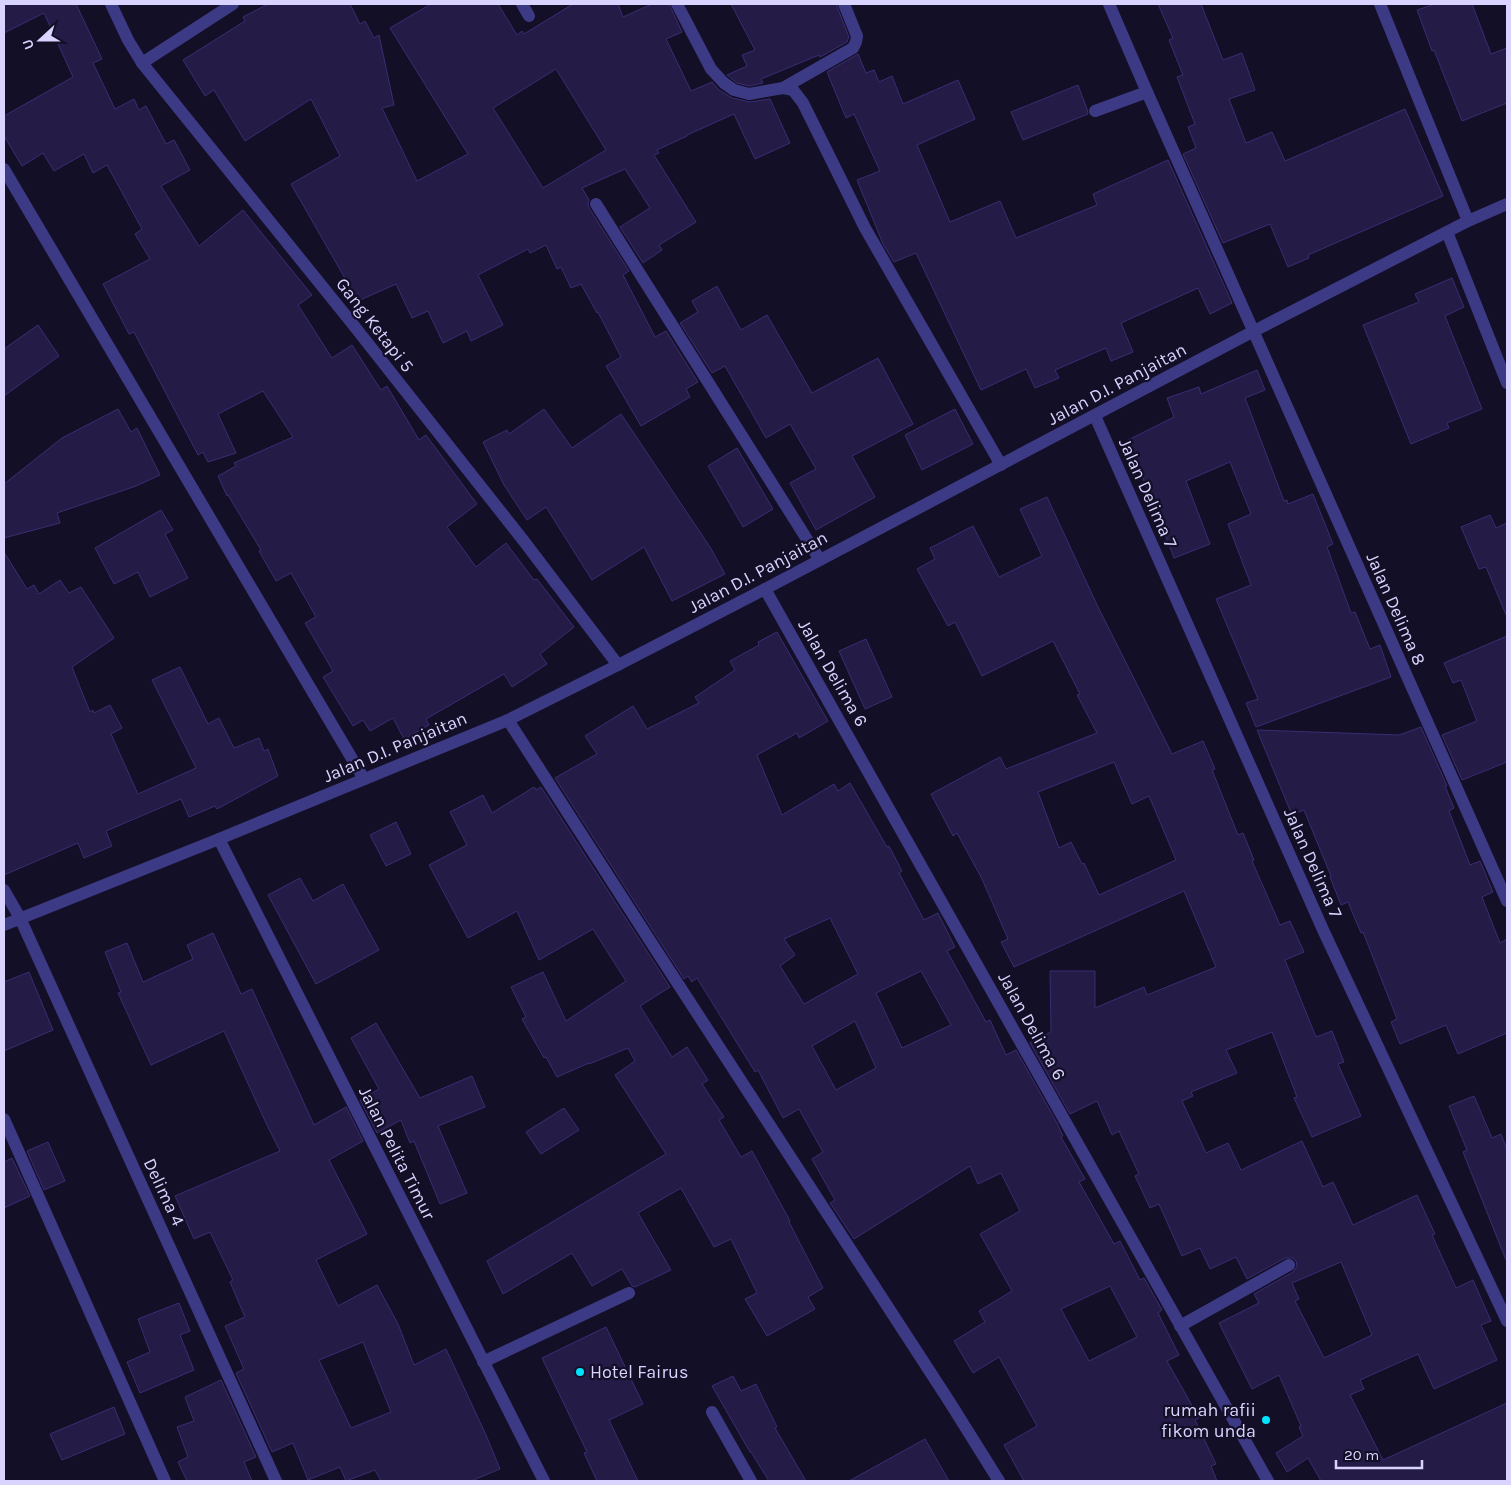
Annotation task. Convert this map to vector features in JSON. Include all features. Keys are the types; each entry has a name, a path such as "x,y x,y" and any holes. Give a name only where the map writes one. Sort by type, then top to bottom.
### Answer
{"street":[{"name":"Gang Ketapi 5","path":"111,4 128,40 142,63 351,322 523,540 618,665"},
{"path":"142,63 233,4"},
{"path":"522,4 528,16"},
{"path":"677,4 712,69 724,83 734,90 749,94 783,88 853,48 856,36 844,4"},
{"name":"Jalan Delima 8","path":"1109,4 1507,901"},
{"path":"1380,4 1468,221"},
{"path":"783,88 794,90 803,103 865,228 1001,465"},
{"path":"1095,111 1147,92"},
{"path":"4,169 364,779"},
{"path":"596,204 820,560"},
{"name":"Jalan D.I. Panjaitan","path":"4,925 508,720 765,589 1254,331 1468,221 1507,204"},
{"path":"1447,232 1507,382"},
{"name":"Jalan Delima 7","path":"1094,416 1324,932 1507,1321"},
{"name":"Jalan Delima 6","path":"765,589 1268,1481"},
{"path":"508,720 944,1393 998,1481"},
{"name":"Jalan Pelita Timur","path":"219,839 544,1481"},
{"name":"Delima 4","path":"4,890 20,918 276,1481"},
{"path":"4,1119 165,1481"},
{"path":"1180,1326 1289,1265"},
{"path":"483,1362 629,1293"},
{"path":"712,1412 751,1481"}],"building":[{"path":"4,4 76,4 102,59 93,63 115,109 134,99 139,110 146,106 166,144 174,140 190,170 161,186 199,246 243,210 312,295 298,305 332,358 352,345 381,390 387,386 419,440 426,435 477,504 447,527 476,567 506,543 534,580 537,579 574,627 540,654 547,664 512,687 504,674 426,719 429,725 404,739 393,718 370,731 363,720 353,726 323,677 333,671 305,623 316,617 291,573 276,581 259,551 261,550 227,496 218,476 236,466 234,463 293,437 263,391 218,414 236,453 208,462 203,452 198,455 134,332 129,334 103,284 150,259 135,234 142,229 107,165 93,173 84,154 54,171 43,153 22,166 4,136 4,116 73,77 44,13 4,33"},
{"path":"268,4 350,4 360,24 365,21 374,38 379,35 394,105 382,108 417,181 468,154 390,28 431,4 498,4 517,35 522,31 524,34 573,4 618,4 623,17 652,4 669,4 682,32 666,39 691,91 712,82 719,90 732,98 750,102 770,99 790,143 755,159 734,114 657,150 659,153 654,155 696,222 659,245 662,250 643,263 620,227 650,208 625,169 582,188 589,200 589,208 629,271 623,275 655,337 666,331 698,382 686,389 690,397 641,426 606,366 621,357 598,312 581,284 571,288 561,267 557,269 546,245 530,253 528,249 478,275 503,325 471,341 467,331 443,343 428,311 412,318 396,284 358,301 291,184 340,156 311,99 245,141 214,90 205,96 183,60 245,21 243,17","holes":["556,69 606,150 543,188 493,108"]},
{"path":"731,4 836,4 849,37 847,42 820,57 819,55 761,79 763,83 749,86 737,83 727,75 747,66 742,55 755,50"},
{"path":"1158,4 1201,4 1223,60 1242,53 1255,90 1229,99 1246,143 1272,132 1285,161 1405,109 1443,196 1308,255 1309,258 1288,267 1270,224 1223,243 1183,154 1196,148 1188,127 1195,124 1177,77 1183,75 1169,40 1173,38"},
{"path":"1435,4 1472,4 1491,54 1507,48 1507,103 1462,121 1434,50 1432,51 1417,10"},
{"path":"858,54 866,73 874,70 879,82 892,76 903,104 958,80 975,119 917,145 950,222 1000,201 1016,238 1097,205 1093,194 1168,160 1232,303 1210,314 1198,288 1121,323 1133,352 1111,361 1106,348 1055,370 1059,378 1035,388 1026,369 981,390 916,253 894,262 883,244 857,180 880,171 854,114 846,118 827,72"},
{"path":"1078,85 1088,114 1023,140 1011,112"},
{"path":"1452,278 1464,307 1445,316 1482,409 1447,423 1449,428 1411,444 1363,325 1419,302 1415,294"},
{"path":"717,286 741,330 767,315 812,393 878,358 913,424 852,456 875,497 816,530 790,483 816,469 790,424 766,438 725,366 712,373 680,323 698,312 692,301"},
{"path":"38,325 59,356 4,396 4,349"},
{"path":"1257,370 1265,390 1245,398 1284,501 1287,500 1288,504 1313,494 1333,544 1327,547 1351,613 1355,612 1370,649 1380,645 1391,677 1256,727 1246,703 1258,699 1216,599 1251,585 1228,524 1251,514 1230,462 1186,481 1210,544 1174,558 1128,440 1174,417 1167,398 1199,387 1201,394"},
{"path":"118,409 131,432 137,428 160,475 136,486 57,513 60,523 4,538 4,484 62,438"},
{"path":"544,409 572,448 621,414 710,547 725,574 672,601 644,547 592,580 546,507 527,520 504,485 483,442 507,430 509,434"},
{"path":"955,409 973,444 922,470 905,435"},
{"path":"737,448 773,509 743,527 708,466"},
{"path":"1047,497 1098,607 1172,754 1203,741 1215,769 1212,770 1238,835 1243,833 1254,860 1252,861 1280,925 1290,921 1304,952 1285,960 1316,1037 1332,1031 1344,1062 1338,1064 1361,1116 1312,1137 1294,1098 1297,1097 1272,1032 1226,1050 1237,1073 1191,1092 1193,1096 1182,1101 1206,1153 1228,1143 1241,1170 1302,1141 1323,1187 1333,1182 1353,1225 1417,1195 1435,1234 1432,1235 1456,1288 1473,1280 1491,1321 1481,1325 1497,1360 1434,1389 1418,1354 1360,1380 1364,1389 1350,1395 1383,1460 1507,1403 1507,1481 1321,1481 1308,1458 1287,1472 1276,1453 1303,1436 1299,1427 1301,1426 1279,1375 1252,1389 1219,1323 1259,1303 1254,1294 1293,1272 1297,1266 1296,1261 1293,1258 1285,1258 1247,1279 1236,1257 1210,1269 1200,1248 1182,1256 1159,1204 1150,1208 1135,1176 1139,1174 1119,1131 1112,1135 1097,1101 1070,1114 1030,1043 1051,1032 1050,971 1095,971 1095,1008 1144,987 1147,995 1216,967 1184,891 1014,967 1001,942 1008,939 982,879 957,833 953,836 931,794 1000,757 1006,769 1097,733 1077,695 1080,694 1053,641 982,676 955,622 948,626 917,569 935,559 930,548 973,526 999,577 1042,556 1020,509","holes":["1114,762 1132,804 1149,796 1176,860 1099,895 1084,863 1082,864 1071,842 1059,848 1038,792","1341,1262 1372,1335 1324,1358 1295,1301 1299,1299 1292,1283"]},
{"path":"161,510 173,530 165,534 188,578 150,597 138,572 114,584 95,548"},
{"path":"1490,515 1496,528 1507,523 1507,617 1486,567 1479,569 1461,527"},
{"path":"4,552 27,589 34,585 39,594 60,580 69,593 81,587 114,638 72,667 90,712 93,710 94,713 110,705 122,728 111,734 138,794 196,768 152,680 180,667 208,724 219,718 234,748 259,738 264,751 268,749 278,776 217,809 215,806 189,817 181,799 106,831 112,846 84,858 78,843 4,875"},
{"path":"777,632 828,721 799,738 797,733 757,755 782,815 834,784 838,791 850,783 887,847 889,846 902,871 899,873 924,920 938,913 955,947 947,951 986,1022 990,1020 1006,1055 1016,1050 1057,1123 1063,1136 1061,1137 1085,1179 1079,1182 1114,1244 1120,1241 1140,1280 1144,1278 1162,1310 1158,1313 1179,1355 1167,1361 1199,1418 1195,1420 1216,1464 1211,1466 1217,1481 1024,1481 1004,1445 1037,1426 999,1357 973,1373 954,1341 985,1322 979,1311 1012,1291 980,1234 1020,1211 1001,1173 978,1184 970,1166 854,1239 830,1203 835,1200 812,1159 823,1152 799,1109 783,1118 758,1070 755,1072 697,978 692,982 688,976 684,979 555,778 597,754 585,736 633,706 647,729 699,703 695,697 735,670 730,661 759,645 758,642","holes":["830,918 858,974 804,1004 780,966 795,955 784,939","921,971 951,1025 902,1048 876,993","855,1021 876,1068 836,1090 812,1046","1110,1286 1137,1337 1089,1361 1061,1309"]},
{"path":"1507,636 1507,762 1462,780 1442,735 1477,721 1461,680 1453,683 1444,663"},
{"path":"866,639 892,697 865,709 839,651"},
{"path":"1421,727 1447,786 1445,786 1454,808 1449,811 1470,865 1480,861 1493,892 1482,897 1500,943 1507,939 1507,1033 1458,1054 1446,1025 1400,1044 1391,1022 1397,1019 1363,932 1361,933 1348,902 1341,905 1304,810 1292,815 1257,730 1399,735"},
{"path":"534,787 536,790 541,787 670,987 640,1006 672,1057 687,1047 708,1080 702,1084 724,1117 719,1120 741,1157 752,1151 790,1221 823,1288 808,1297 815,1309 767,1336 745,1299 757,1293 731,1239 714,1247 681,1188 638,1213 671,1270 635,1287 632,1286 622,1269 592,1286 572,1253 503,1294 487,1261 666,1154 615,1075 635,1061 628,1048 557,1077 522,1019 526,1017 511,987 543,972 566,1021 626,981 593,929 539,960 517,911 468,938 429,865 467,845 450,812 483,795 492,813"},
{"path":"396,822 411,854 386,866 370,835"},
{"path":"300,878 313,901 343,884 379,950 316,984 268,895"},
{"path":"213,933 241,994 252,989 314,1125 346,1107 363,1141 329,1160 367,1234 316,1260 338,1306 377,1285 398,1324 414,1365 446,1349 500,1469 471,1481 381,1481 375,1470 346,1481 340,1467 308,1480 293,1443 272,1452 236,1373 244,1369 225,1326 245,1317 230,1282 233,1280 210,1232 194,1239 175,1196 280,1151 224,1031 151,1065 118,993 121,992 105,952 127,943 143,982 193,959 187,945","holes":["363,1342 391,1412 351,1428 319,1360"]},
{"path":"29,972 53,1030 4,1051 4,982"},
{"path":"376,1023 420,1098 472,1076 485,1107 438,1126 467,1193 440,1204 414,1141 410,1143 401,1120 377,1133 360,1100 379,1089 351,1038"},
{"path":"1474,1096 1492,1138 1501,1134 1507,1150 1506,1260 1463,1152 1467,1150 1449,1106"},
{"path":"564,1108 579,1130 541,1154 526,1132"},
{"path":"48,1142 65,1181 44,1190 27,1151"},
{"path":"12,1158 30,1196 4,1208 4,1162"},
{"path":"179,1303 190,1331 180,1335 194,1370 140,1393 127,1362 150,1352 138,1319"},
{"path":"606,1327 643,1404 609,1420 638,1481 597,1481 584,1453 587,1452 542,1358"},
{"path":"733,1376 741,1391 756,1384 777,1427 775,1428 806,1481 769,1481 712,1386"},
{"path":"221,1380 256,1457 244,1462 252,1481 187,1481 178,1462 188,1457 177,1427 194,1421 185,1397"},
{"path":"114,1407 125,1434 62,1460 50,1434"},
{"path":"925,1439 949,1481 849,1481"}],"place":[{"name":"Hotel Fairus","path":"580,1372"},
{"name":"rumah rafii fikom unda","path":"1266,1420"}]}
